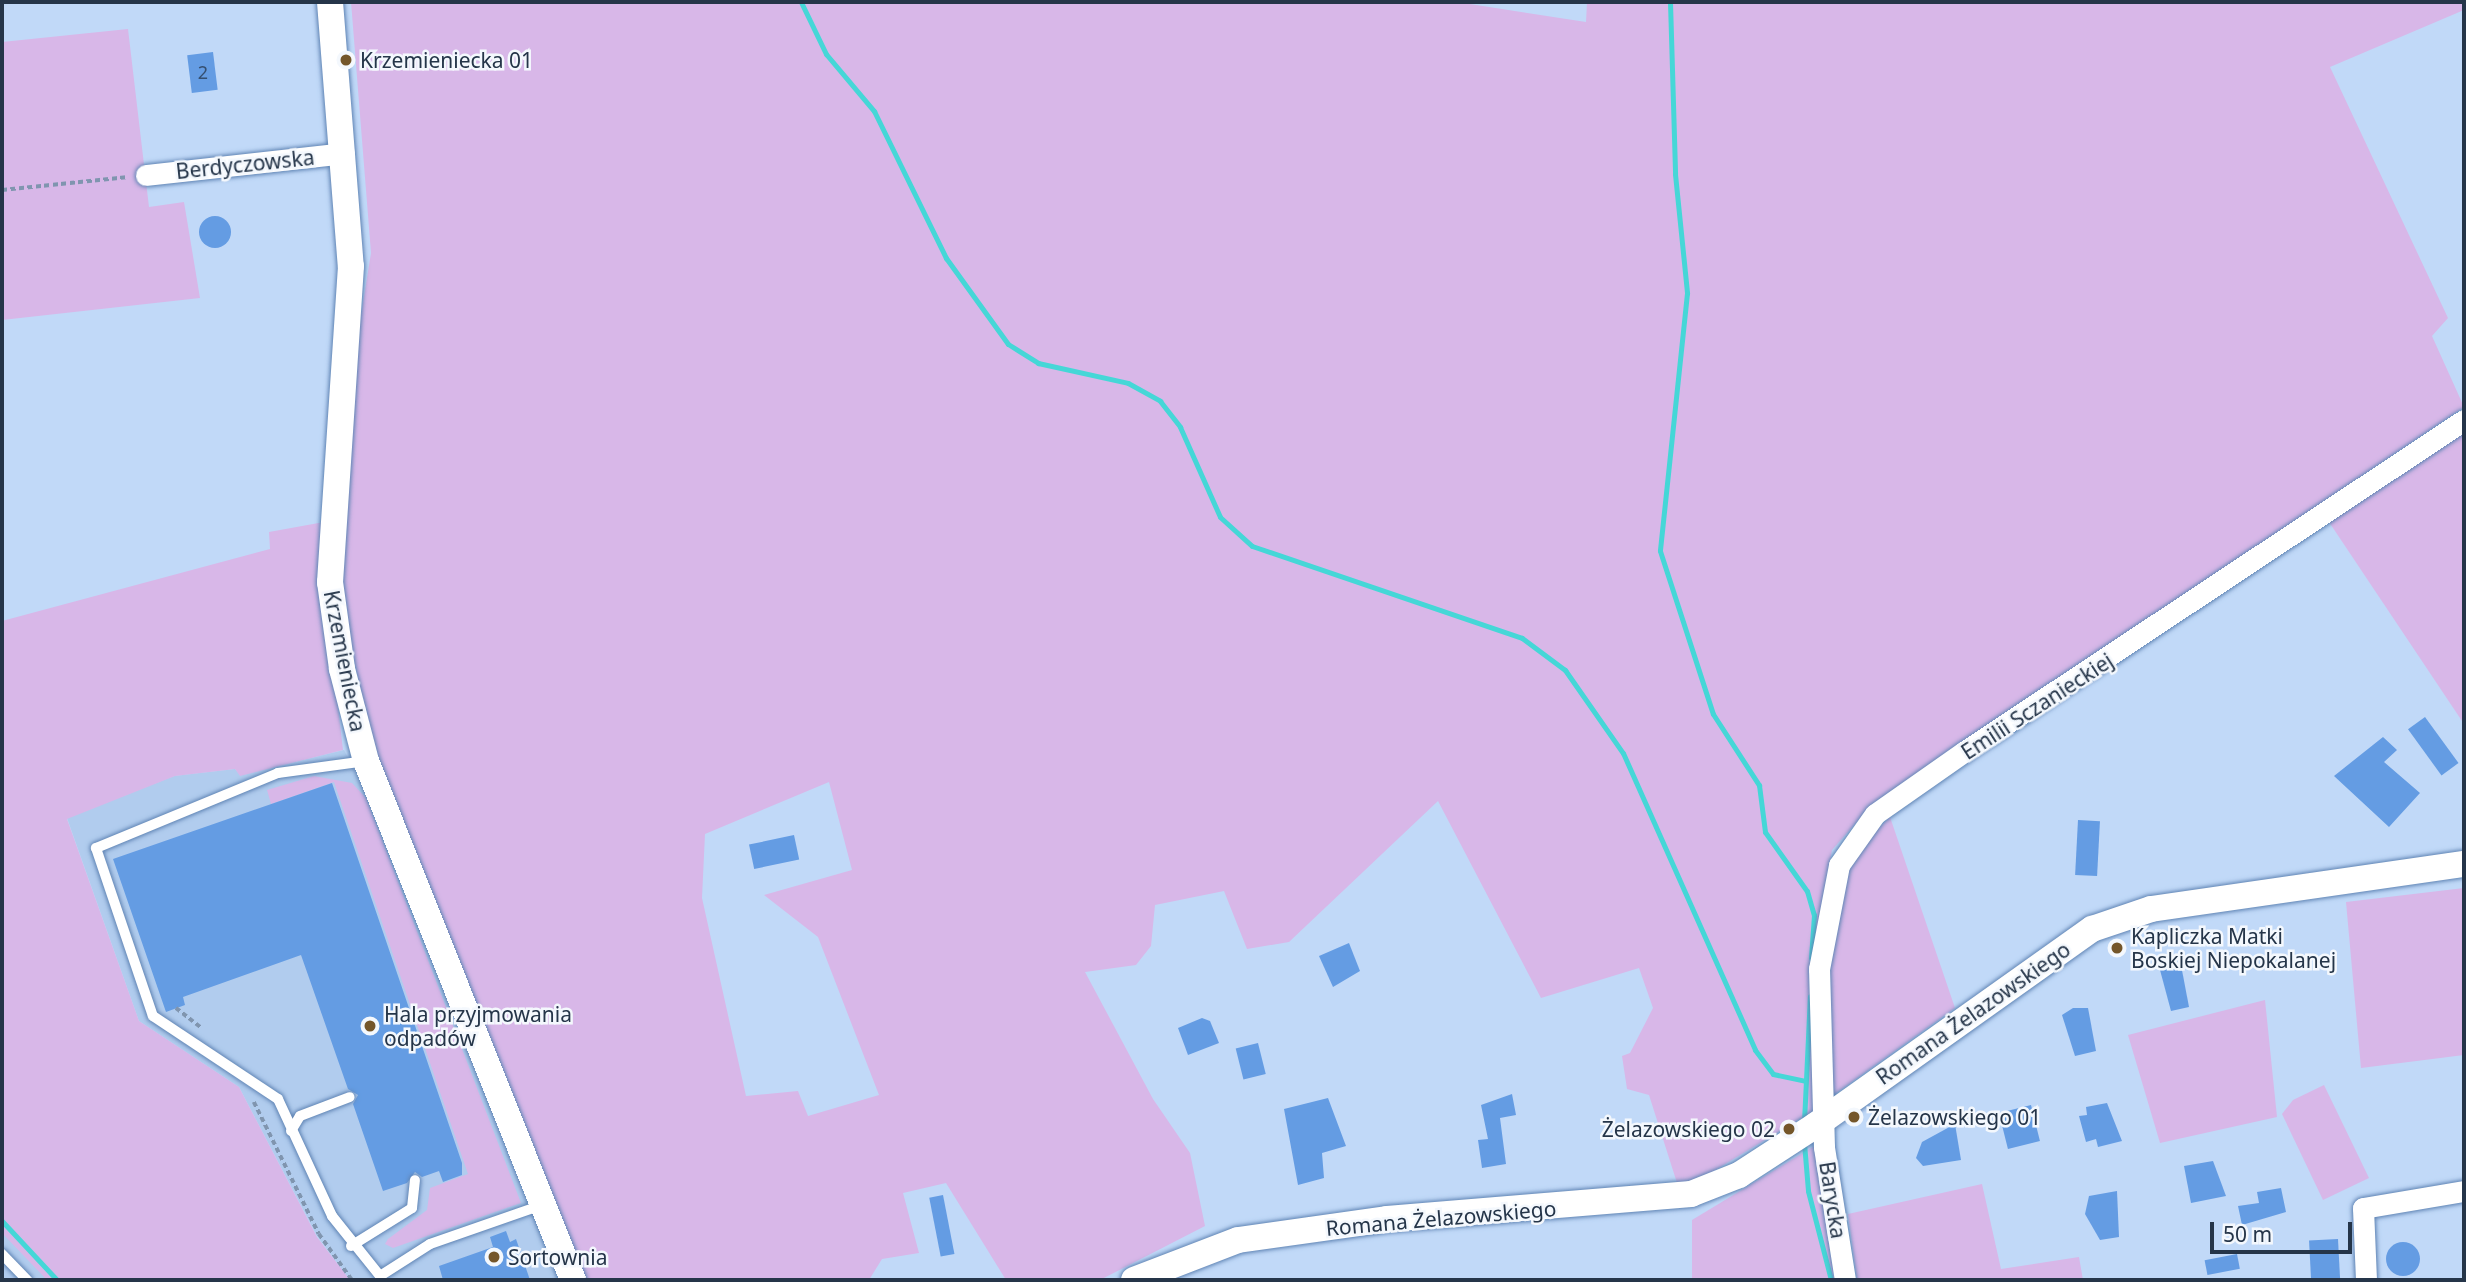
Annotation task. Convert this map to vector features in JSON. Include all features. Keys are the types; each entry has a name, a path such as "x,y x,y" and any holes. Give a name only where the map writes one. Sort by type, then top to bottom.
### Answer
{"street":[{"name":"Krzemieniecka","path":"330,2 351,266 330,582 342,669 366,761 547,1204 573,1280"},
{"name":"Berdyczowska","path":"146,175 344,153"},
{"name":"Emilii Sczanieckiej","path":"1820,1123 1819,969 1829,903 1839,865 1875,814 2464,420"},
{"name":"Romana Żelazowskiego","path":"1135,1280 1238,1240 1387,1219 1659,1201 1718,1186 1820,1123 2092,929 2151,909 2464,863"},
{"name":"Barycka","path":"1820,1123 1845,1280"},
{"path":"2366,1280 2363,1208 2464,1191"}],"lane":[{"path":"366,761 278,773 96,848 153,1016 247,1073 278,1100 291,1131 351,1246 381,1278 430,1244 547,1204"},
{"path":"291,1131 300,1116 351,1097"},
{"path":"351,1246 412,1208 415,1180"},
{"path":"2,1254 27,1280"}],"path":[{"path":"2,190 146,175"},
{"path":"252,1098 319,1234 352,1280"}],"shaded area":[{"path":"351,2 1457,2 1586,22 1587,2 2464,2 2464,10 2330,67 2448,318 2432,336 2464,407 1870,807 1832,850 1820,914 1813,1111 1697,1181 1677,1183 1649,1095 1627,1089 1622,1056 1630,1053 1653,1008 1639,968 1541,998 1438,801 1289,942 1247,949 1224,891 1155,905 1151,946 1136,965 1085,972 1153,1099 1190,1153 1205,1226 1100,1280 1006,1280 946,1183 903,1193 919,1253 882,1259 869,1280 586,1280 372,746 337,578 348,396 371,253","holes":["829,782 852,870 764,895 818,937 879,1095 808,1116 798,1091 746,1096 702,898 705,834"]},
{"path":"128,29 149,207 184,202 200,298 2,320 2,42"},
{"path":"2464,433 2464,724 2329,522"},
{"path":"324,522 324,588 343,750 240,776 235,769 175,776 67,819 139,1021 239,1087 317,1237 350,1280 47,1280 2,1233 2,621 270,549 269,532"},
{"path":"344,750 368,797 560,1280 350,1280 317,1236 239,1087 139,1021 67,818 174,776 235,769 241,775"},
{"path":"314,776 352,783 366,798 521,1203 393,1248 385,1244 388,1239 427,1210 430,1188 468,1174 334,782 271,804 267,790"},
{"path":"1890,817 1955,1008 1828,1099 1824,957 1836,893 1856,850"},
{"path":"2464,888 2464,1055 2361,1068 2346,902"},
{"path":"2265,1000 2277,1117 2160,1143 2128,1035"},
{"path":"2324,1085 2369,1178 2323,1200 2282,1114 2293,1100"},
{"path":"1816,1145 1834,1280 1692,1280 1692,1220"},
{"path":"1982,1184 2001,1269 2079,1257 2083,1280 1857,1280 1848,1214"},
{"path":"2,1228 51,1280 2,1280"}],"building":[{"path":"213,52 218,90 192,93 187,55"},
{"path":"215,216 226,221 231,232 226,243 215,248 204,243 199,232 204,221"},
{"path":"2425,717 2459,763 2442,775 2408,729"},
{"path":"2383,737 2397,750 2384,762 2420,793 2389,827 2334,776"},
{"path":"332,783 462,1163 462,1175 443,1182 439,1171 422,1177 415,1172 407,1183 383,1191 353,1104 358,1095 348,1089 301,955 183,997 185,1005 166,1012 113,859"},
{"path":"2078,820 2100,821 2097,876 2075,875"},
{"path":"794,835 799,859 754,869 749,845"},
{"path":"1349,943 1360,971 1333,987 1319,956"},
{"path":"2181,965 2189,1007 2171,1011 2160,970"},
{"path":"2073,1008 2088,1008 2096,1051 2075,1056 2062,1015"},
{"path":"1202,1018 1210,1021 1219,1043 1188,1055 1178,1028"},
{"path":"1258,1043 1266,1074 1243,1080 1236,1049"},
{"path":"1512,1094 1516,1115 1500,1118 1506,1164 1482,1168 1478,1140 1488,1139 1481,1105"},
{"path":"1328,1098 1346,1146 1322,1153 1324,1178 1298,1185 1284,1109"},
{"path":"2107,1103 2122,1141 2098,1147 2096,1139 2086,1142 2079,1116 2087,1115 2086,1107"},
{"path":"2031,1105 2040,1141 2008,1149 1999,1113"},
{"path":"1955,1124 1961,1160 1923,1166 1916,1158 1922,1142"},
{"path":"2213,1161 2226,1196 2191,1203 2184,1166"},
{"path":"2281,1188 2286,1212 2242,1225 2238,1206 2259,1203 2257,1192"},
{"path":"2117,1191 2119,1237 2100,1240 2085,1214 2089,1196"},
{"path":"943,1195 954,1254 941,1257 929,1198"},
{"name":"Sortownia","path":"506,1231 510,1242 516,1239 530,1280 443,1280 439,1266 493,1247 490,1237"},
{"path":"2338,1239 2340,1280 2311,1280 2309,1241"},
{"path":"2403,1242 2415,1247 2420,1259 2415,1271 2403,1276 2391,1271 2386,1259 2391,1247"},
{"path":"2237,1254 2240,1269 2207,1275 2205,1260"}],"waterway":[{"path":"801,2 826,54 874,111 946,258 1008,344 1038,363 1128,383 1160,401 1180,427 1220,517 1252,546 1522,638 1565,670 1623,753 1755,1050 1773,1074 1805,1081"},
{"path":"1670,2 1675,174 1687,293 1660,551 1713,714 1759,785 1765,832 1807,891 1814,915 1811,958"},
{"path":"1804,1122 1810,996"},
{"path":"1804,1143 1808,1191 1831,1280"},
{"path":"2,1221 57,1280"}],"place":[{"name":"Krzemieniecka 01","path":"346,60"},
{"name":"Kapliczka Matki Boskiej Niepokalanej","path":"2117,948"},
{"name":"Hala przyjmowania odpadów","path":"370,1026"},
{"name":"Żelazowskiego 01","path":"1854,1117"},
{"name":"Żelazowskiego 02","path":"1789,1129"},
{"name":"Sortownia","path":"494,1257"}]}
